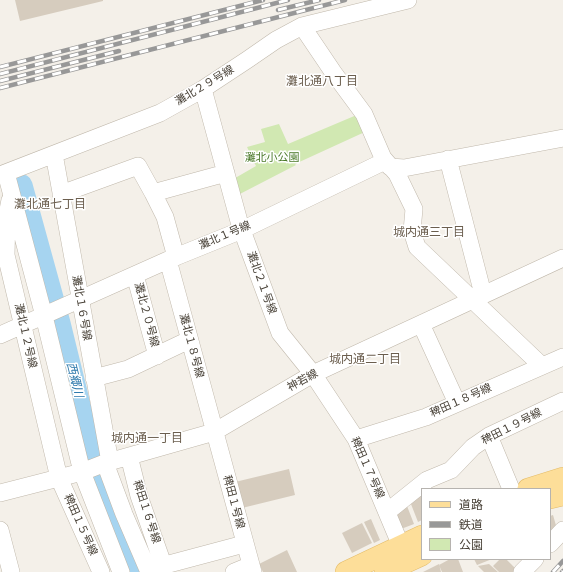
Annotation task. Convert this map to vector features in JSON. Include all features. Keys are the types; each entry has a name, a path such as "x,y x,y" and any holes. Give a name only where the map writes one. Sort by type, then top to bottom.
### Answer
{"main road":[{"path":"531,488 563,478"},
{"path":"551,498 563,495"},
{"path":"399,564 421,537"},
{"path":"346,572 399,564 421,555"}],"street":[{"name":"灘北２９号線","path":"3,174 160,113 202,89 248,60 276,40 302,26 408,0"},
{"path":"302,26 364,114 388,164 397,174 414,209 412,231 417,247 478,297 542,366"},
{"name":"灘北２１号線","path":"202,89 242,230 280,332 313,374"},
{"name":"灘北１号線","path":"44,316 63,306 172,258 242,230 388,164 404,168 563,138"},
{"name":"灘北１６号線","path":"54,154 108,463 119,503 159,569"},
{"path":"448,159 478,297"},
{"name":"灘北１８号線","path":"61,194 138,166 165,217 189,340 214,432"},
{"path":"153,193 226,173"},
{"path":"3,174 11,193 44,316 82,472 119,565 100,570"},
{"name":"灘北１２号線","path":"11,193 3,256 22,325 59,478"},
{"name":"神若線","path":"82,472 129,456 214,432 313,374 563,258"},
{"name":"灘北２０号線","path":"135,275 157,356"},
{"path":"0,335 44,316"},
{"path":"421,324 457,403"},
{"path":"94,378 128,369 189,340"},
{"name":"稗田１８号線","path":"356,439 426,416 563,357"},
{"name":"稗田１７号線","path":"313,374 356,439 387,512 399,564"},
{"name":"稗田１９号線","path":"387,512 426,480 451,470 473,447 489,436 563,401"},
{"name":"稗田１号線","path":"214,432 252,569"},
{"path":"489,436 511,488"},
{"name":"稗田１６号線","path":"129,456 159,569"},
{"path":"0,493 82,472"},
{"name":"稗田１５号線","path":"59,478 100,570"},
{"path":"119,503 139,496"},
{"path":"0,530 11,572"},
{"path":"551,543 563,530"},
{"path":"159,569 244,544"},
{"path":"522,572 534,560"},
{"path":"234,572 252,569"}],"green space":[{"name":"灘北小公園","path":"359,114 367,131 295,164 296,165 236,196 230,181 256,166 247,147 265,142 261,129 279,124 288,144"}],"building":[{"path":"15,0 103,0 103,1 20,21"},
{"path":"289,469 295,495 242,508 235,482"},
{"path":"421,494 421,520 418,522 409,499"},
{"path":"407,506 414,524 401,529 394,512"},
{"path":"553,515 557,529 551,533 551,516"},
{"path":"371,519 380,540 374,543 364,522"},
{"path":"362,523 372,543 352,553 342,533"},
{"path":"287,550 297,572 263,572 259,564"},
{"path":"448,560 458,560 463,572 442,572 439,565"},
{"path":"474,560 490,560 477,565"},
{"path":"499,560 507,560 517,570 515,572 499,572 493,566"},
{"path":"439,564 441,572 423,572"},
{"path":"489,564 498,572 484,572 478,566"}],"waterway":[{"name":"西郷川","path":"22,185 60,323 99,482 135,572"}],"railway":[{"path":"0,67 263,0"},
{"path":"0,74 288,0"},
{"path":"278,10 319,0"},
{"path":"0,88 345,0"},
{"path":"0,81 119,51"},
{"path":"553,572 563,561"}],"district":[{"name":"灘北通八丁目","path":"322,82"},
{"name":"灘北通七丁目","path":"50,205"},
{"name":"城内通三丁目","path":"429,233"},
{"name":"城内通二丁目","path":"365,360"},
{"name":"城内通一丁目","path":"147,439"}]}
